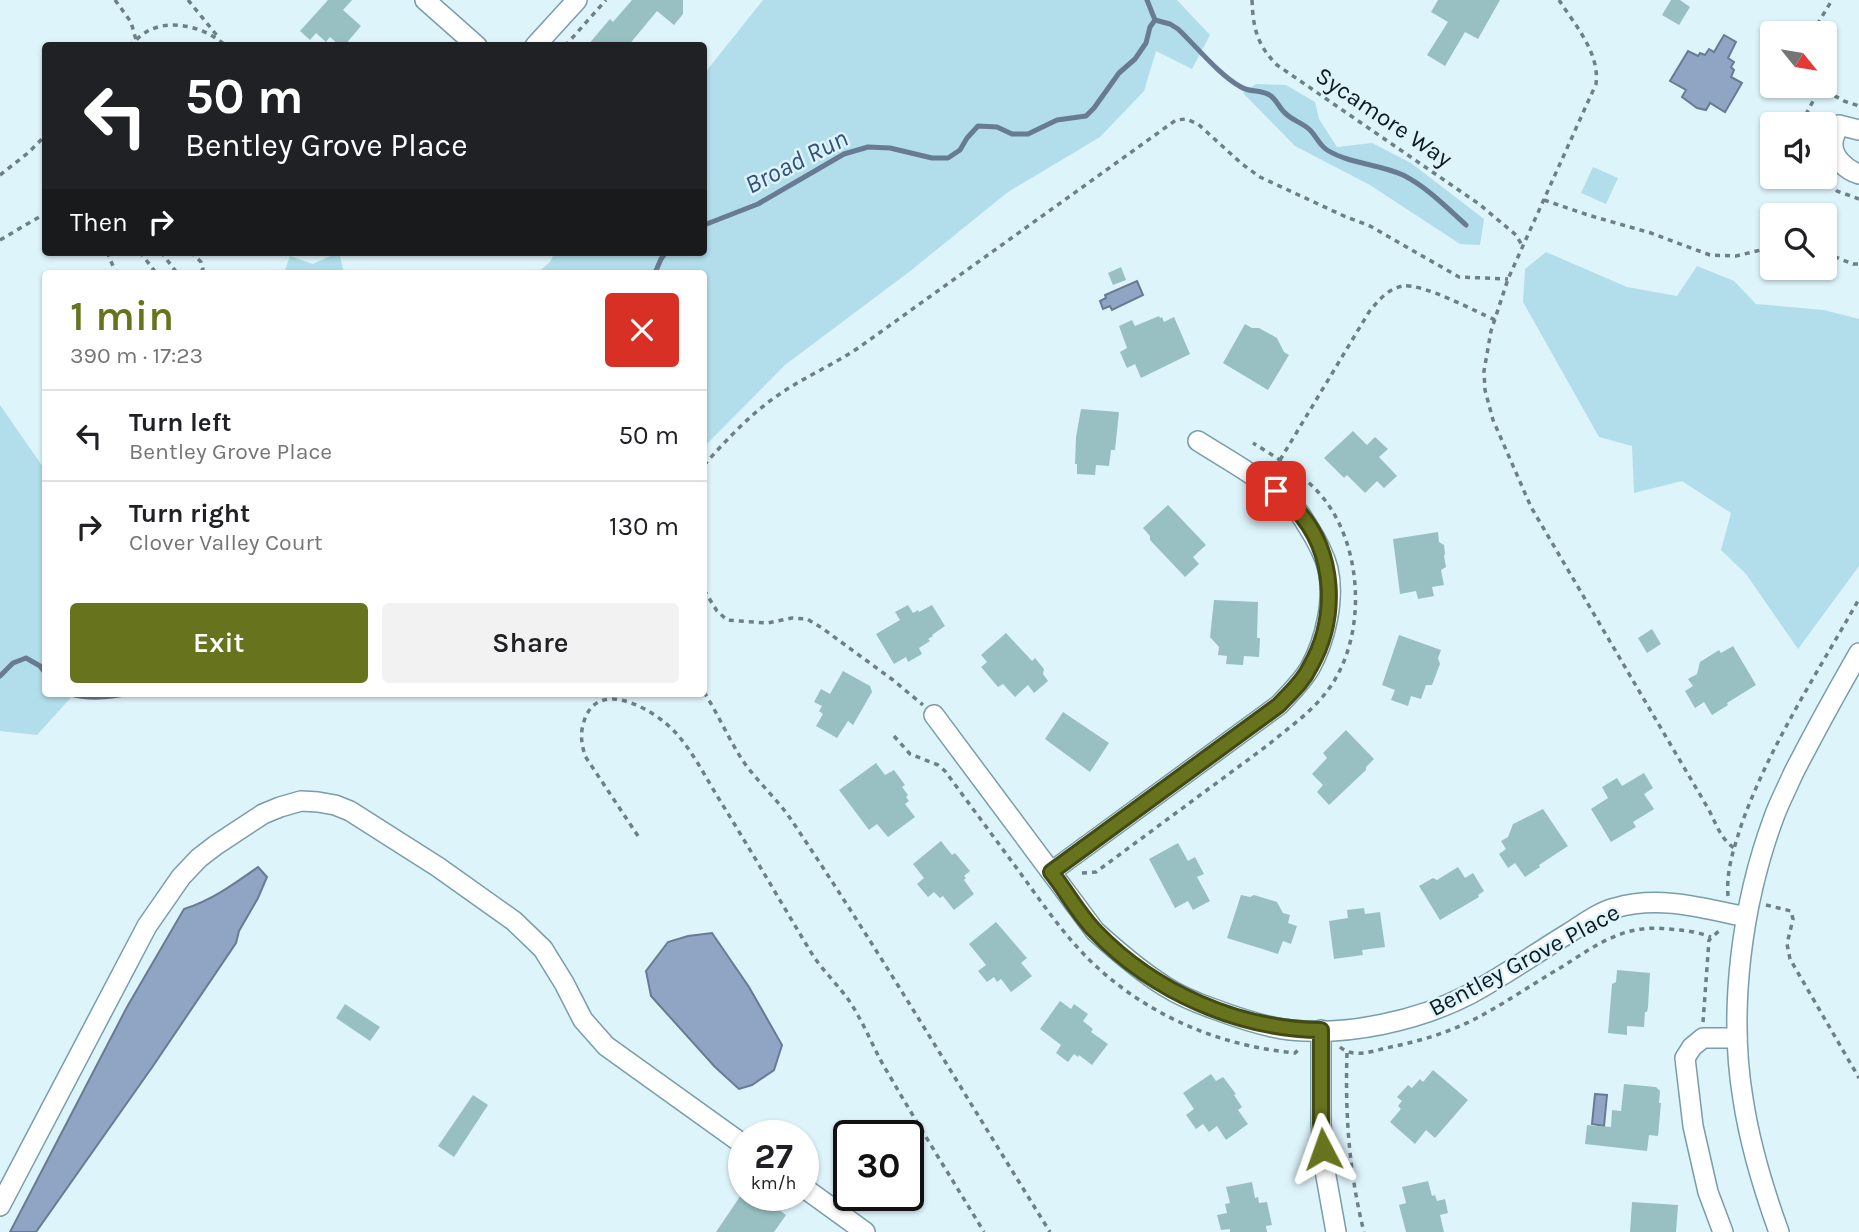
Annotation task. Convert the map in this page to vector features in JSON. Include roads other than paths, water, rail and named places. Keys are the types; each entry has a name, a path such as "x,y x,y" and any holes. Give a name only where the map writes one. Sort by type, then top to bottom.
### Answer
{"street":[{"path":"425,0 472,42"},
{"path":"539,42 577,0"},
{"path":"1859,130 1839,125 1832,143 1839,162 1853,173 1859,174"},
{"path":"1056,878 1279,705 1300,683 1319,647 1326,624 1329,599 1328,570 1316,539 1298,510 1276,491 1198,441"},
{"path":"1779,1232 1750,1140 1742,1097 1737,1038 1748,909 1774,816 1812,736 1859,653"},
{"name":"Bentley Grove Place","path":"934,715 1095,931 1127,960 1166,987 1197,1002 1254,1023 1321,1037 1421,1015 1470,993 1579,926 1614,908 1650,901 1748,909"},
{"path":"0,1206 147,926 181,877 199,858 241,827 263,814 301,801 326,803 350,811 438,867 514,921 543,949 583,1020 606,1046 728,1134"},
{"path":"1321,1037 1324,1165 1336,1232"},
{"path":"1723,1232 1708,1192 1693,1126 1685,1058 1692,1047 1703,1038 1737,1038"},
{"path":"819,1199 865,1232"}],"waterway":[{"name":"Broad Run","path":"1147,0 1155,20"},
{"path":"1155,20 1178,29 1233,82 1245,89 1271,96 1287,115 1310,130 1327,150 1403,175 1428,192 1466,225"},
{"name":"Broad Run","path":"707,224 758,204 844,154 868,147 890,148 932,158 948,158 960,150 978,126 997,127 1012,134 1028,134 1057,120 1086,116 1119,73 1135,59 1146,43 1150,27 1155,20"},
{"name":"Broad Run","path":"656,270 663,256"},
{"name":"Broad Run","path":"0,676 13,663 26,658 42,669"},
{"name":"Broad Run","path":"91,697 107,697"}]}
